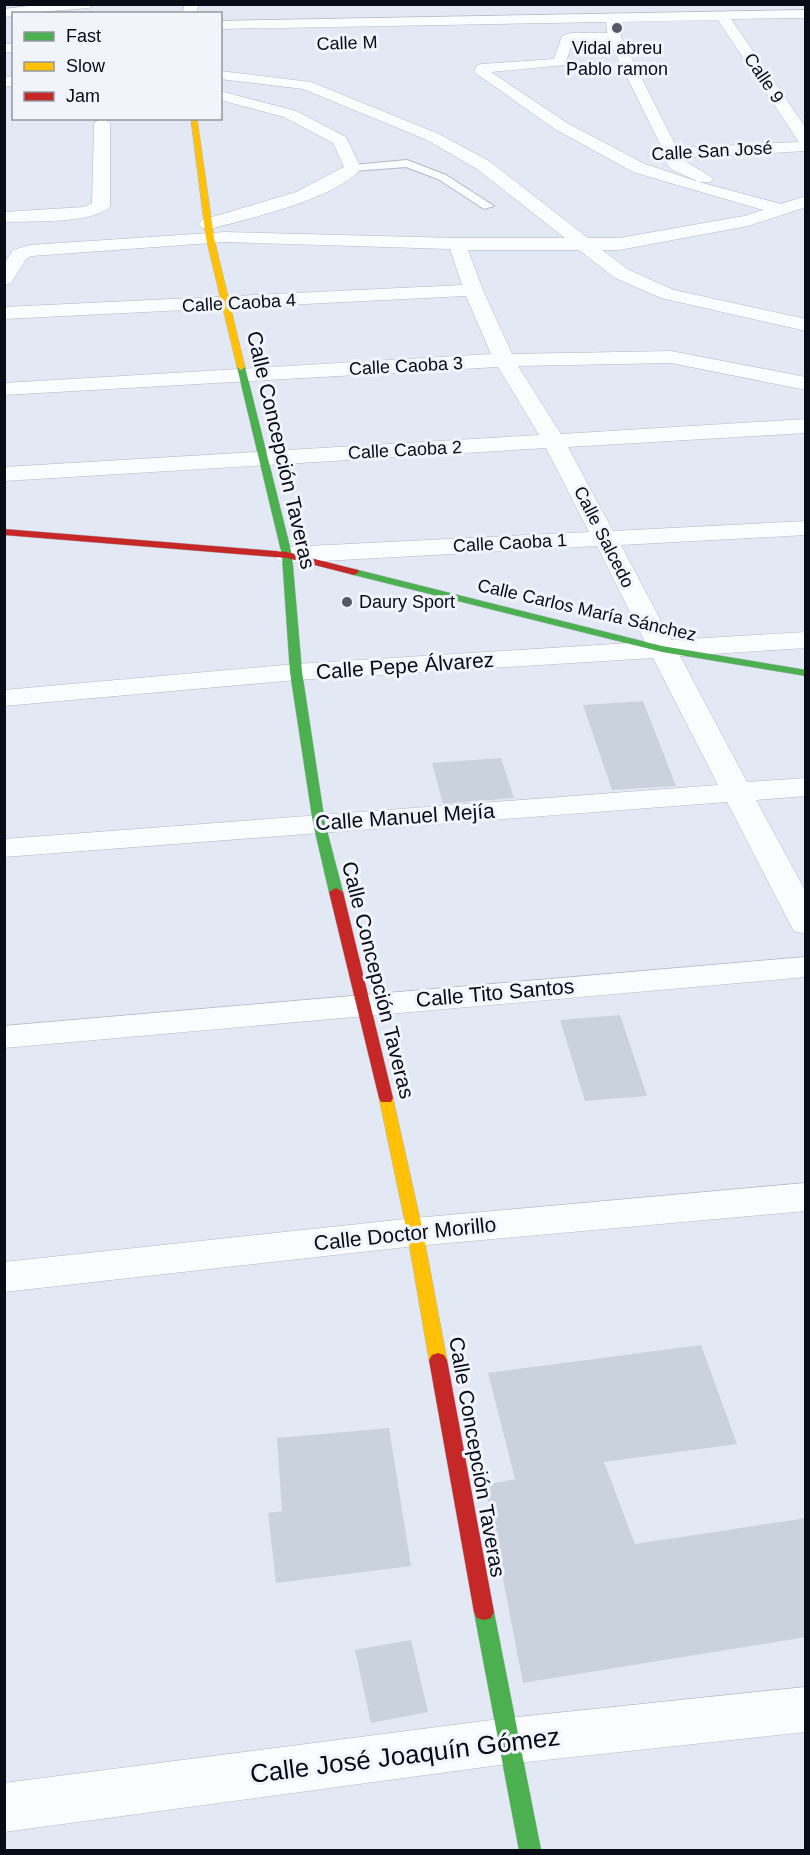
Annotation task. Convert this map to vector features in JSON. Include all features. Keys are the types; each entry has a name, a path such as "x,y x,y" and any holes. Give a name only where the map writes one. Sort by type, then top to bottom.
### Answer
{"street":[{"path":"13,12 89,4"},
{"path":"349,4 352,22"},
{"path":"450,37 461,30 465,21 473,17 468,4"},
{"path":"449,6 457,17 465,21"},
{"path":"222,25 273,19 352,22 465,21 806,14"},
{"name":"Calle 9","path":"722,16 806,141"},
{"path":"612,18 614,37 669,146 668,154 677,165 695,174 805,205"},
{"path":"614,37 572,37 567,39 560,62 482,68 481,72 561,126 647,172 783,209"},
{"path":"222,75 306,85 433,136 483,165 622,274 668,294 806,325"},
{"path":"209,231 297,197 340,178 353,168 340,140 290,114 222,96"},
{"name":"Calle Concepción Taveras","path":"194,120 209,231 266,458 287,555 296,672 318,823 365,1004 415,1232 507,1741 530,1851"},
{"path":"4,217 87,212 101,206 102,123"},
{"name":"Calle San José","path":"618,157 806,146"},
{"path":"4,279 24,252 209,231 457,244 619,244 748,220 805,205"},
{"name":"Calle Salcedo","path":"457,244 472,290 504,360 554,441 806,924"},
{"name":"Calle Caoba 4","path":"4,313 227,304 472,290"},
{"name":"Calle Caoba 3","path":"4,389 504,360 671,357 806,384"},
{"name":"Calle Caoba 2","path":"4,474 806,426"},
{"name":"Calle Caoba 1","path":"287,555 806,528"},
{"name":"Calle Carlos María Sánchez","path":"4,532 287,555 662,650 806,673"},
{"name":"Calle Pepe Álvarez","path":"4,698 296,672 806,640"},
{"name":"Calle Manuel Mejía","path":"4,848 806,787"},
{"name":"Calle Tito Santos","path":"4,1037 806,967"},
{"name":"Calle Doctor Morillo","path":"4,1277 415,1232 806,1197"},
{"name":"Calle José Joaquín Gómez","path":"4,1808 507,1741 806,1709"}],"lane":[{"path":"353,168 407,163 442,177 488,206"}],"building":[{"path":"643,701 676,786 612,790 583,705"},
{"path":"501,758 514,798 443,804 432,763"},
{"path":"620,1015 647,1096 585,1101 560,1020"},
{"path":"701,1345 737,1444 604,1462 635,1544 806,1518 806,1637 523,1683 485,1485 515,1479 488,1373"},
{"path":"389,1428 411,1566 276,1583 268,1513 282,1511 277,1438"},
{"path":"411,1640 428,1712 371,1723 355,1650"}],"traffic: fast":[{"path":"241,367 287,555 296,672 319,823 336,892"},
{"path":"354,572 662,649 806,673"},
{"path":"484,1612 530,1850"}],"traffic: slow":[{"path":"194,120 210,238 241,367"},
{"path":"386,1098 415,1232 438,1360"}],"traffic: jam":[{"path":"4,532 287,555 354,572"},
{"path":"336,892 386,1098"},
{"path":"438,1360 484,1612"}],"place":[{"name":"Vidal abreu Pablo ramon","path":"617,28"},
{"name":"Daury Sport","path":"347,602"}]}
